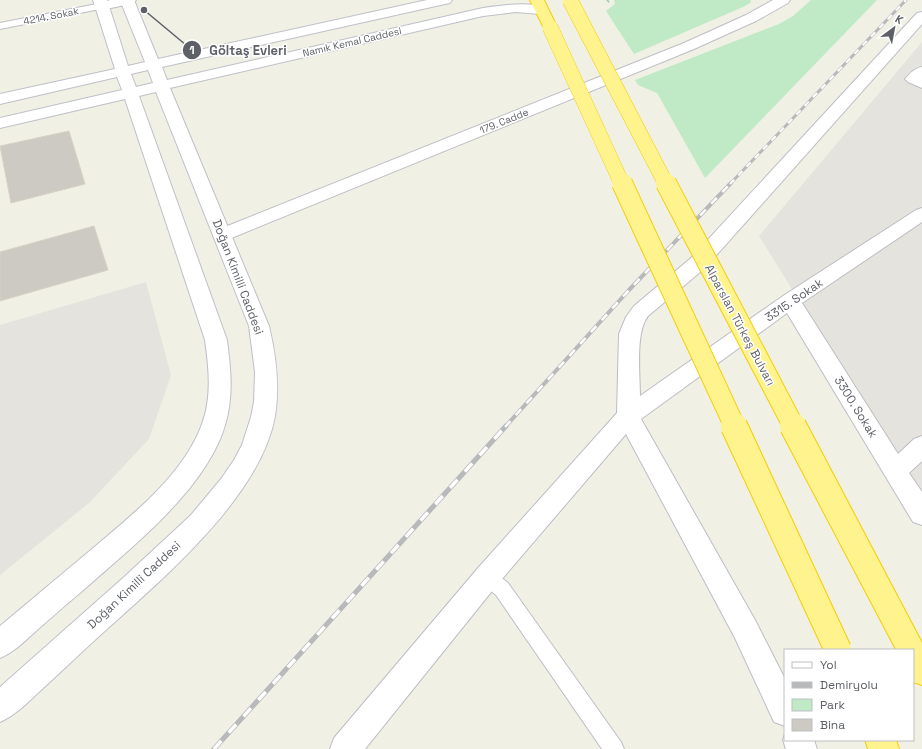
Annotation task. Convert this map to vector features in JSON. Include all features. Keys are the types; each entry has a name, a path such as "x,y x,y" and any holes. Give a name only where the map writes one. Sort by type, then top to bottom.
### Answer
{"highway":[{"name":"Alparslan Türkeş Bulvarı","path":"570,0 910,649"},
{"path":"543,12 838,649"},
{"path":"914,656 922,671"}],"street":[{"name":"Doğan Kimilli Caddesi","path":"0,707 92,625 190,532 236,478 253,447 263,416 267,386 266,356 259,326 128,0"},
{"path":"0,644 128,534 157,506 181,479 200,451 214,424 219,395 220,369 216,340 123,72 101,3 128,0"},
{"name":"Namık Kemal Caddesi","path":"0,99 420,3 445,0"},
{"name":"179. Cadde","path":"222,235 689,46 751,18 783,0"},
{"name":"Namık Kemal Caddesi","path":"0,123 482,12 515,8 543,12"},
{"path":"784,709 745,629 628,416 630,334 636,317 640,311 698,263 922,16"},
{"name":"3315. Sokak","path":"345,749 487,577 628,416 790,301 922,214"},
{"name":"3300. Sokak","path":"790,301 922,514"},
{"path":"895,471 922,446"}],"lane":[{"name":"4214. Sokak","path":"0,26 101,3"},
{"path":"487,577 502,589 614,749"}],"path":[{"path":"607,0 610,3"}],"shaded area":[{"path":"922,42 922,498 759,236"},
{"path":"146,282 171,375 149,439 89,503 0,575 0,325"}],"green space":[{"path":"614,0 751,0 750,3 743,7 634,54 606,11 615,4"},
{"path":"811,0 877,0 705,178 657,93 638,85 635,80 779,24 793,16"}],"building":[{"path":"69,131 85,184 11,203 0,146"},
{"path":"94,226 108,270 0,301 0,252"}],"railway":[{"path":"730,184 906,0"},
{"path":"505,427 629,290 731,183"},
{"path":"214,749 506,426"}],"place":[{"name":"Göltaş Evleri","path":"144,10"}]}
